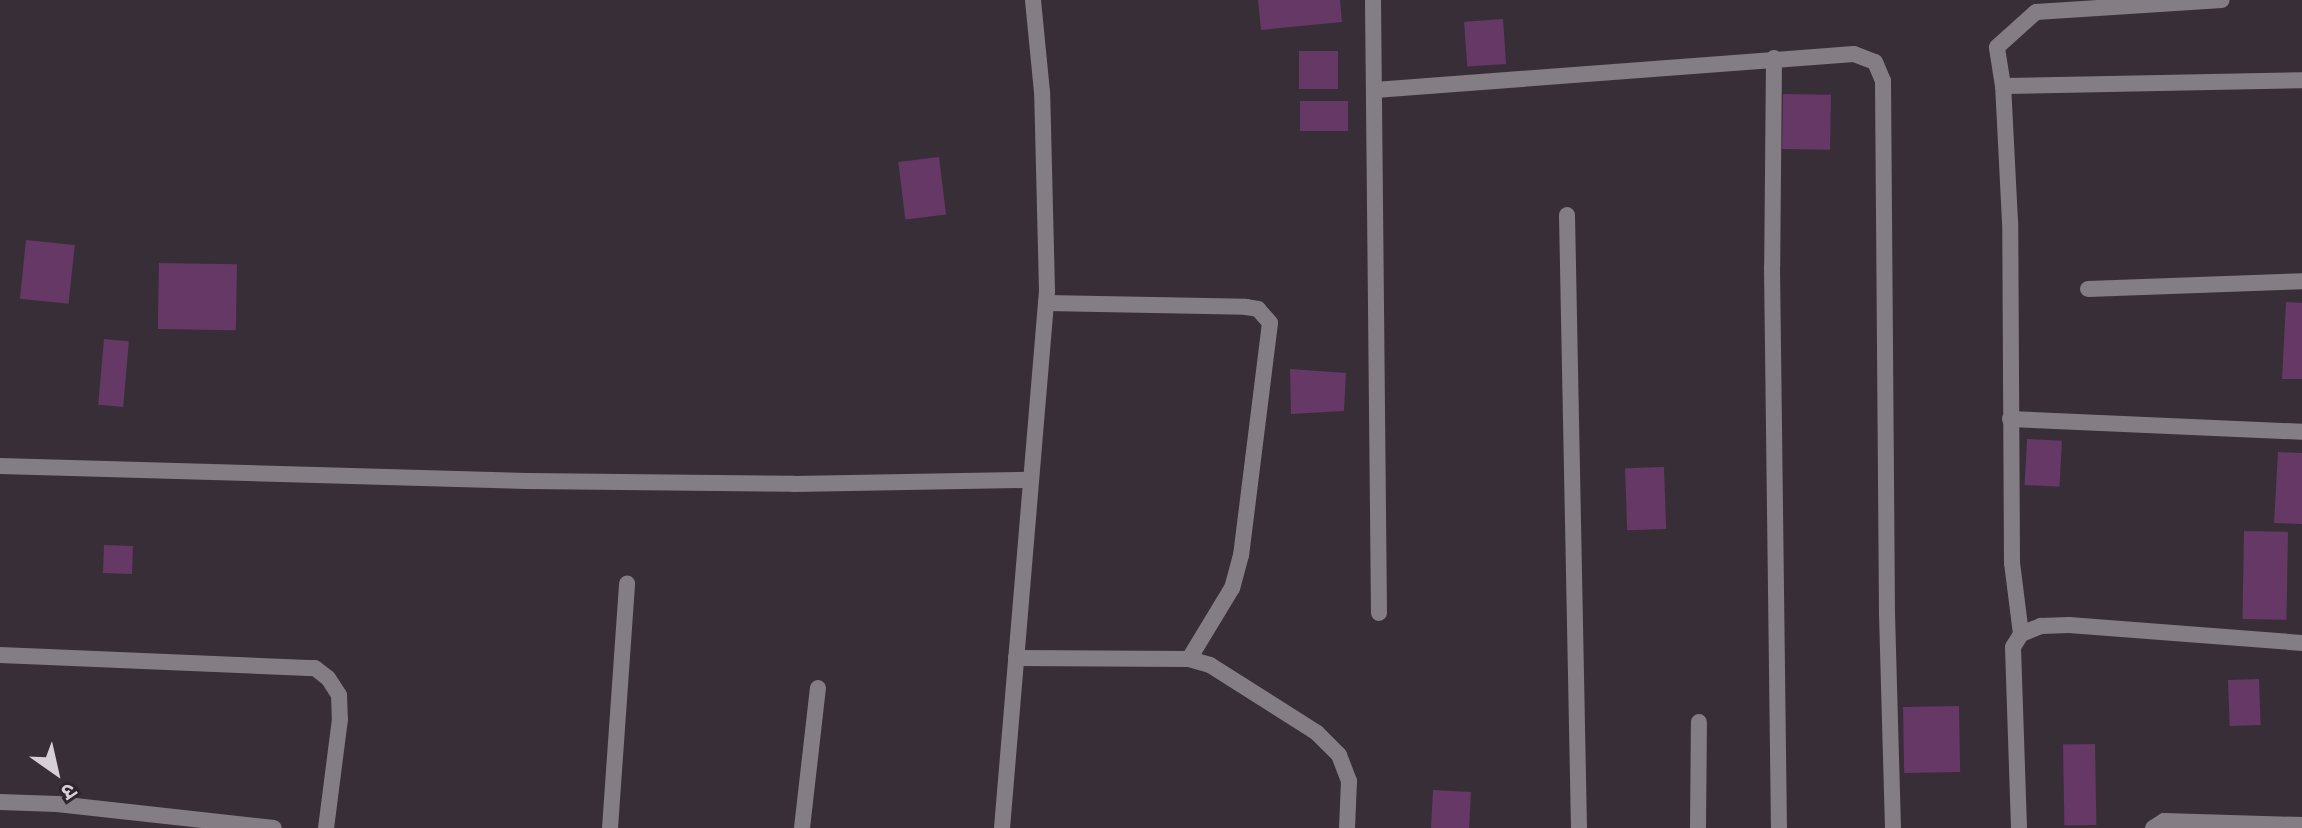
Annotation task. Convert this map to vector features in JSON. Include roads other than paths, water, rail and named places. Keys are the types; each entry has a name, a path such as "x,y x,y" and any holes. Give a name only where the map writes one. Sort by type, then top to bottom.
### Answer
{"street":[{"path":"1002,828 1046,303 1042,92 1033,0"},
{"path":"1373,0 1379,613"},
{"path":"2021,634 2012,563 2010,222 2003,86 1997,47 2036,12 2222,0"},
{"path":"1375,90 1774,58 1854,54 1875,62 1883,81 1887,614 1893,828"},
{"path":"1774,58 1772,267 1779,828"},
{"path":"2003,86 2302,80"},
{"path":"1567,215 1579,828"},
{"path":"2088,289 2302,281"},
{"path":"1046,303 1246,307 1258,309 1270,323 1241,555 1232,588 1189,659"},
{"path":"2010,419 2302,432"},
{"path":"0,466 527,481 794,484 1031,480"},
{"path":"610,828 627,584"},
{"path":"2019,828 2013,647 2021,634 2041,626 2069,625 2302,643"},
{"path":"0,655 315,668 328,678 339,695 326,828"},
{"path":"1016,658 1189,659 1210,665 1289,713 1317,733 1339,755 1349,781 1347,828"},
{"path":"802,828 818,688"},
{"path":"1698,828 1699,722"},
{"path":"0,802 57,804 204,824 274,828"},
{"path":"2153,828 2164,821 2302,825"}]}
